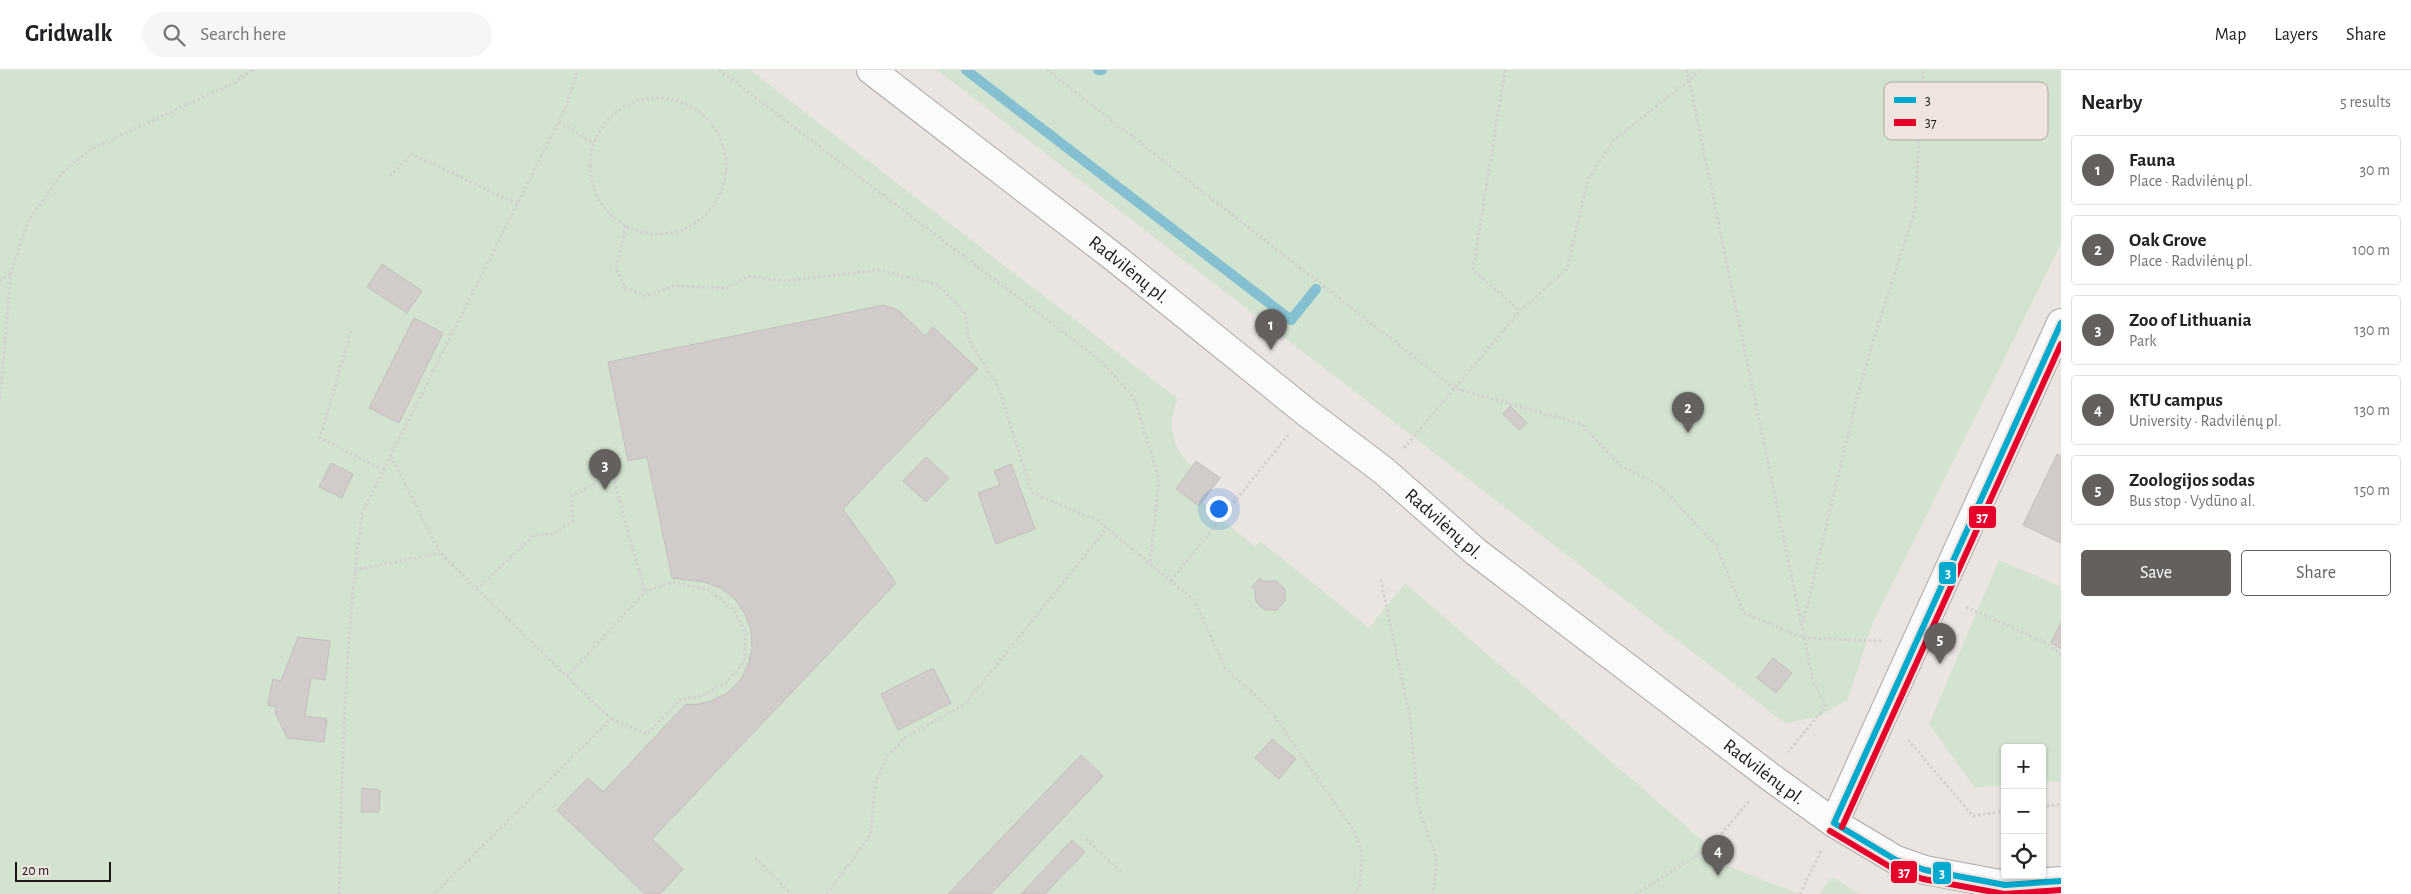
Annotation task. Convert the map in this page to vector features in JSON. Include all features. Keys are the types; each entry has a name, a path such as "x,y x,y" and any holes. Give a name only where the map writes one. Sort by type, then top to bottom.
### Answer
{"street":[{"name":"Radvilėnų pl.","path":"871,70 1114,258 1306,412 1384,471 1476,552 1769,776 1834,823 1896,860 1925,870 2005,884 2061,881"},
{"path":"1834,823 2061,323"}],"path":[{"path":"0,399 11,273 28,221 62,173 91,149 217,92 252,70"},
{"path":"339,894 342,767 355,570 362,513 559,122 578,70"},
{"path":"719,70 1100,360 1134,398 1159,479 1150,563"},
{"path":"1047,70 1454,388 1582,424 1620,465 1658,485 1716,545 1744,613 1805,638 1917,642"},
{"path":"1505,70 1473,270 1520,311"},
{"path":"1687,70 1803,626 1812,681 1826,706 1769,776"},
{"path":"1384,471 1520,311 1567,269 1588,179 1614,140 1690,82 1702,70"},
{"path":"662,98 678,101 694,109 708,120 721,142 726,167 723,184 716,200 706,214 692,224 668,233 642,232 626,226 607,211 594,191 590,175 590,158 594,143 602,127 614,114 628,105 644,100 662,98"},
{"path":"559,122 594,143"},
{"path":"1803,626 1856,400 1915,211 1919,140"},
{"path":"390,176 412,154 517,204"},
{"path":"626,226 616,268 625,288 647,296 673,286 727,288 749,276 784,282 880,270 938,285 965,313 968,341 998,386 1032,493 1097,520 1194,600 1224,668 1268,707 1352,828 1362,851 1360,885 1355,894"},
{"path":"0,282 11,273"},
{"path":"351,331 320,438 384,470"},
{"path":"1172,581 1306,412"},
{"path":"391,456 440,553 567,677 611,719 647,734 682,699 702,696 726,683 744,662 746,633 733,609 709,590 673,582 645,592 567,677"},
{"path":"477,589 534,535 553,534 573,522 572,496 612,474 645,592"},
{"path":"827,894 871,834 875,784 887,756 906,737 965,704 1107,528"},
{"path":"355,570 440,553"},
{"path":"1381,580 1410,718 1418,805 1437,862 1432,894"},
{"path":"1938,594 2046,643 2061,655"},
{"path":"434,894 611,719"},
{"path":"1908,740 1973,816 2001,812"},
{"path":"2046,806 2061,804"},
{"path":"1636,894 1710,847 1745,806"},
{"path":"1800,894 1834,823"},
{"path":"1086,839 1121,872"},
{"path":"755,858 792,894"},
{"path":"439,888 441,894"}],"green space":[{"path":"0,70 750,70 1178,399 1172,417 1172,426 1173,435 1180,452 1192,466 1196,461 1220,478 1202,502 1255,547 1260,541 1369,628 1405,583 1710,847 1710,859 1799,894 0,894"},
{"path":"937,70 2061,70 2061,244 1873,623 1848,699 1819,717 1785,723"},
{"path":"1999,560 2061,587 2061,622 2051,643 2061,652 2061,781 2046,782 2046,744 2001,744 2001,785 1975,788 1929,724"},
{"path":"1832,877 1860,894 1819,894"}],"building":[{"path":"382,264 422,291 407,313 367,287"},
{"path":"884,305 898,310 925,336 933,327 978,369 843,509 896,583 652,839 683,869 660,894 645,894 557,810 588,778 603,792 686,704 694,705 711,701 727,693 740,681 748,665 752,648 751,630 745,614 735,599 721,588 704,582 672,578 647,457 628,461 608,362"},
{"path":"414,318 443,333 399,423 369,408"},
{"path":"1510,406 1527,423 1519,430 1503,414"},
{"path":"2057,454 2061,456 2061,543 2023,525"},
{"path":"926,457 949,478 926,502 903,481"},
{"path":"1196,461 1220,478 1199,506 1176,489"},
{"path":"331,463 353,474 342,498 319,487"},
{"path":"1011,464 1035,529 996,544 978,493 1000,485 994,471"},
{"path":"1260,578 1263,581 1276,581 1285,589 1285,601 1277,610 1265,610 1256,602 1255,590 1252,587"},
{"path":"2061,622 2061,649 2051,643"},
{"path":"298,637 330,641 325,680 311,678 305,716 327,719 324,742 287,738 275,712 276,707 268,705 273,679 281,681"},
{"path":"1773,658 1792,673 1776,693 1757,678"},
{"path":"933,668 951,703 898,730 881,694"},
{"path":"1272,739 1296,759 1279,779 1255,758"},
{"path":"1081,755 1103,776 991,894 948,894"},
{"path":"362,788 380,790 379,812 361,812"},
{"path":"1072,840 1085,852 1045,894 1021,894"}],"waterway":[{"path":"966,70 1291,320 1316,289"}],"transit line":[{"name":"3","path":"1834,823 2061,323"},
{"name":"37","path":"1842,827 2061,344"},
{"name":"3","path":"1834,823 1896,860 1925,870 2005,885 2061,881"},
{"name":"37","path":"1830,831 1892,868 1923,879 2004,894 2061,890"}],"place":[{"name":"Fauna","path":"1271,350"},
{"name":"Oak Grove","path":"1688,433"},
{"name":"Zoo of Lithuania","path":"605,490"},
{"name":"Zoologijos sodas","path":"1940,664"},
{"name":"KTU campus","path":"1718,876"}]}
